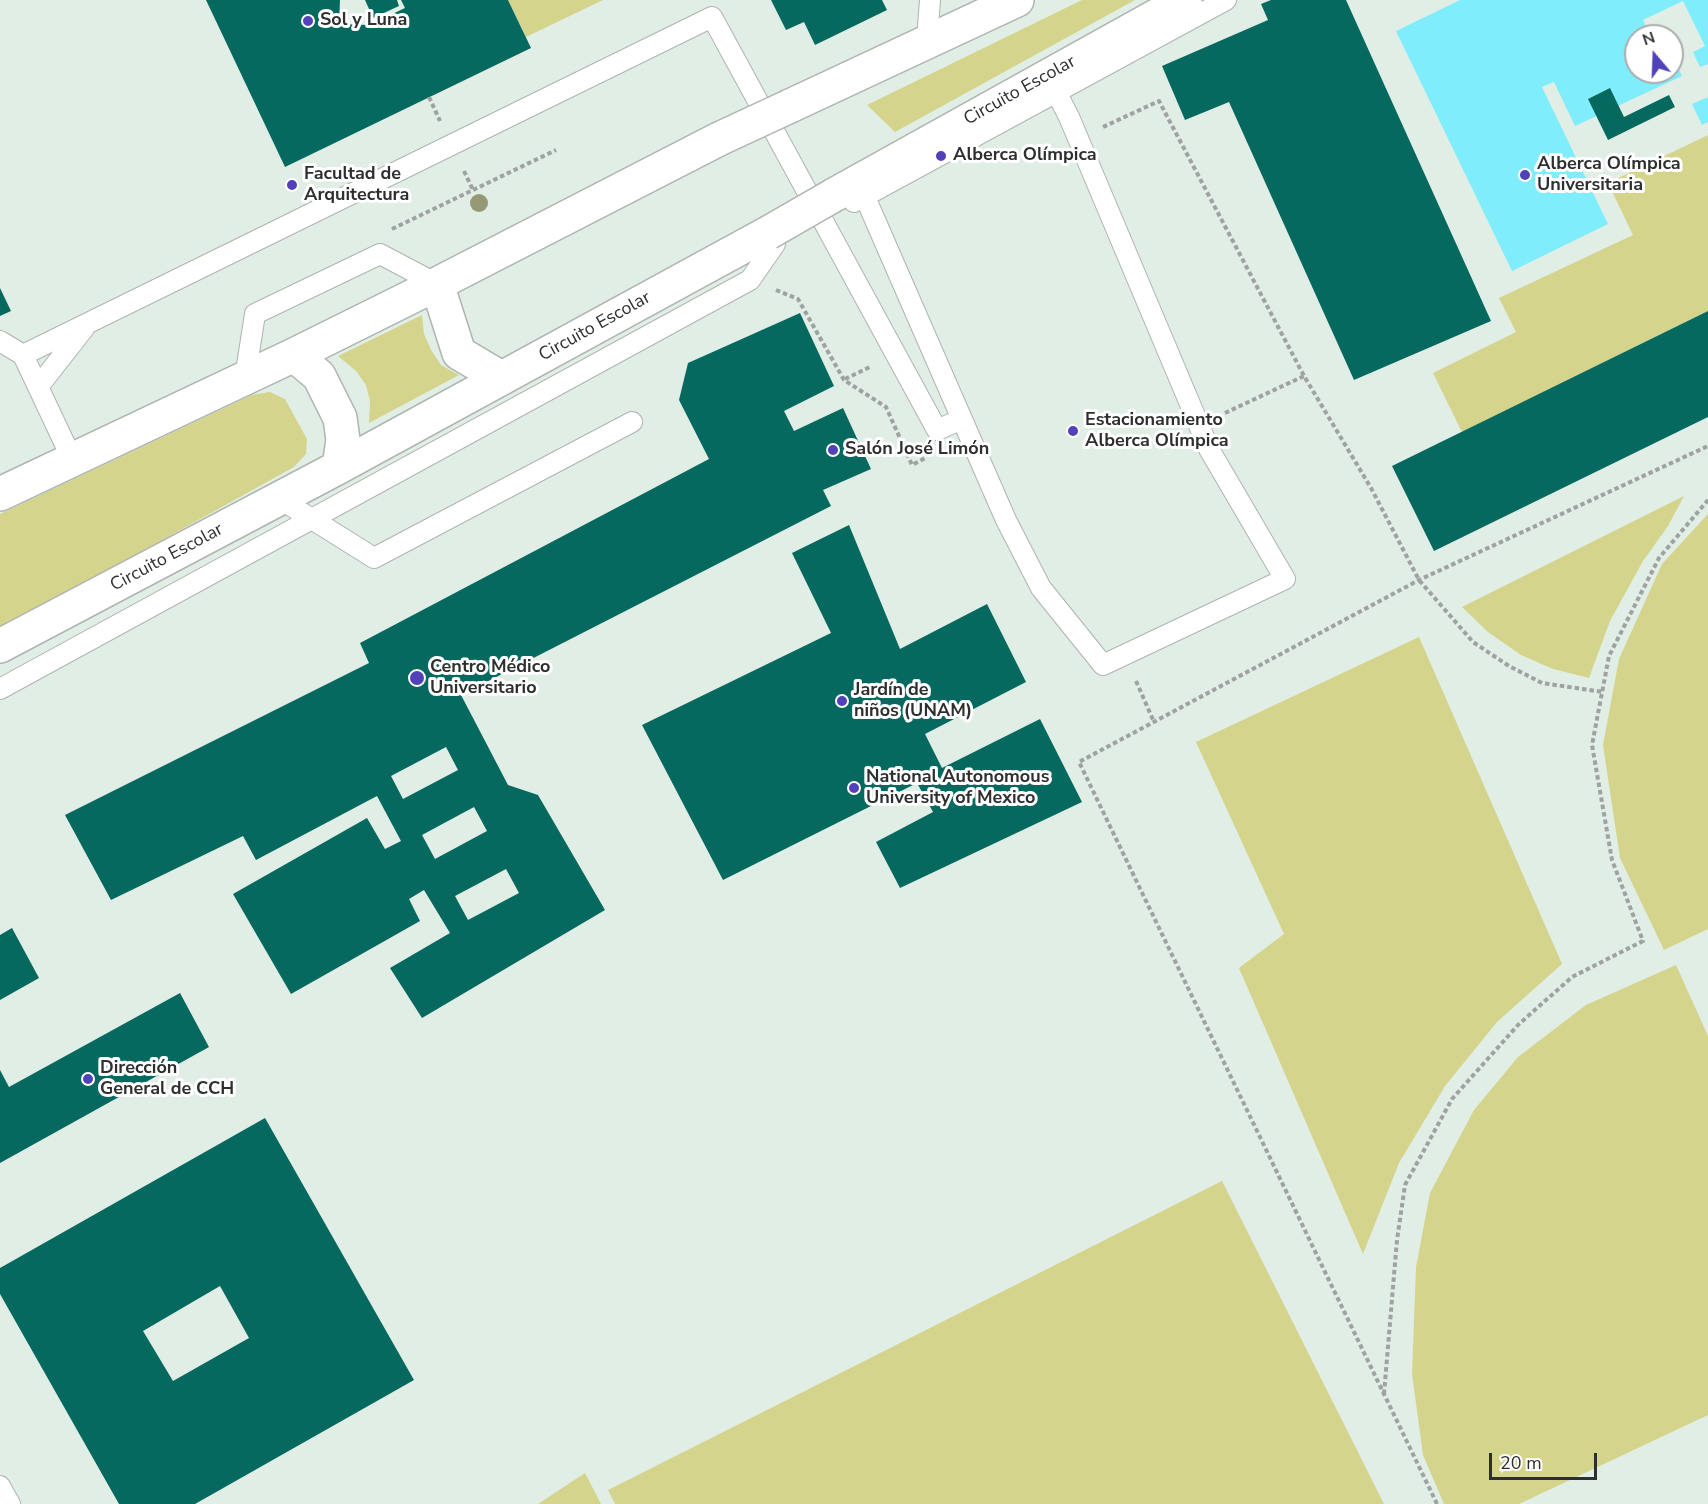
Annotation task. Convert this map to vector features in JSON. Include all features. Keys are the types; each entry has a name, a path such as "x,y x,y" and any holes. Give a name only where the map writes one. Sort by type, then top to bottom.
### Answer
{"street":[{"path":"0,494 294,355 719,138 1017,0"},
{"name":"Circuito Escolar","path":"0,646 280,499 501,378 772,238 1052,83 1185,0"},
{"path":"437,284 459,353 501,378"},
{"path":"294,355 319,376 340,418 343,440 339,467"}],"lane":[{"path":"927,40 930,0"},
{"path":"849,196 966,427 1006,520 1041,588 1103,665 1125,657 1285,579 1209,449 1078,138 1052,83 1227,0"},
{"path":"23,355 712,17 937,430 966,427"},
{"path":"0,689 750,280 772,238"},
{"path":"245,378 255,314 380,254 437,284"},
{"path":"38,387 88,322"},
{"path":"0,341 23,355 72,459"},
{"path":"280,499 374,558 632,422"},
{"path":"0,1486 10,1504"}],"path":[{"path":"1078,138 1160,101 1304,376 1371,488 1419,580 1473,642 1509,666 1542,683 1603,692"},
{"path":"390,230 556,150"},
{"path":"750,280 798,299 844,380 885,407 912,465 966,427"},
{"path":"1199,425 1304,376"},
{"path":"1437,1504 1079,762 1419,580 1708,446"},
{"path":"1384,1395 1397,1240 1405,1185 1452,1099 1518,1025 1572,977 1643,941 1612,860 1592,745 1609,656 1659,558 1708,500"},
{"path":"1125,657 1154,722"}],"shaded area":[{"name":"National Autonomous University of Mexico","path":"0,0 1708,0 1708,1504 0,1504"},
{"path":"508,0 603,0 526,37"},
{"path":"1082,0 1135,0 895,132 867,105"},
{"path":"1708,135 1708,311 1462,432 1433,373 1516,332 1499,298 1633,235 1608,183"},
{"path":"422,315 424,334 431,350 441,365 459,375 369,423 370,401 366,385 356,371 338,356"},
{"path":"270,392 285,399 307,439 306,454 294,467 0,630 0,514 252,395"},
{"path":"1684,496 1668,526 1643,561 1610,621 1589,678 1553,669 1521,655 1488,632 1462,607"},
{"path":"1708,514 1708,929 1664,950 1620,858 1603,745 1619,659 1662,564"},
{"path":"1419,637 1562,964 1497,1022 1445,1086 1399,1163 1363,1254 1239,968 1284,934 1196,742"},
{"path":"1676,965 1708,1036 1708,1415 1519,1504 1444,1504 1423,1455 1412,1374 1416,1267 1430,1193 1474,1110 1518,1057 1586,1005"},
{"path":"1222,1181 1384,1504 615,1504 608,1490"},
{"path":"585,1473 601,1504 538,1504"}],"water":[{"name":"Alberca Olímpica Universitaria","path":"1460,0 1708,0 1708,64 1700,67 1693,52 1705,46 1683,1 1643,20 1645,24 1624,24 1624,84 1665,84 1575,126 1554,82 1542,87 1608,224 1512,271 1396,31"},
{"name":"Alberca Olímpica Universitaria","path":"1708,97 1708,122 1702,125 1692,104"}],"building":[{"name":"Facultad de Arquitectura","path":"206,0 340,0 339,24 369,25 405,8 401,0 508,0 531,48 285,167"},
{"path":"365,0 397,0 399,6 373,18"},
{"path":"771,0 882,0 887,10 815,45 804,22 786,30"},
{"path":"1271,0 1346,0 1491,321 1354,380 1229,102 1185,120 1162,66 1268,20 1261,4"},
{"path":"1610,88 1624,117 1669,95 1675,107 1608,140 1588,99"},
{"path":"0,288 11,311 0,316"},
{"path":"1708,311 1708,417 1434,551 1392,466"},
{"name":"Centro Médico Universitario","path":"800,313 834,386 784,411 794,431 843,408 871,469 823,490 831,506 461,695 508,785 538,795 605,910 422,1018 390,968 450,933 424,890 409,899 420,921 291,994 233,894 367,818 385,849 401,841 377,796 256,860 243,836 111,900 65,815 369,663 360,643 709,459 679,400 688,363","holes":["446,747 458,770 403,799 391,776","474,807 487,831 435,859 422,835","506,869 519,893 468,920 455,896"]},
{"name":"Jardín de niños (UNAM)","path":"849,525 900,649 987,604 1026,682 925,734 942,768 1040,719 1082,802 900,888 876,842 933,812 917,783 723,880 642,725 831,633 792,553"},
{"path":"12,928 39,978 0,1000 0,935"},
{"name":"Dirección General de CCH","path":"180,993 209,1047 0,1163 0,1070 9,1087"},
{"path":"265,1118 414,1380 195,1504 119,1504 0,1294 0,1268","holes":["220,1286 249,1338 173,1381 143,1331"]}],"place":[{"name":"Sol y Luna","path":"308,21"},
{"name":"Alberca Olímpica","path":"941,156"},
{"name":"Alberca Olímpica Universitaria","path":"1525,175"},
{"name":"Facultad de Arquitectura","path":"292,185"},
{"name":"Estacionamiento Alberca Olímpica","path":"1073,431"},
{"name":"Salón José Limón","path":"833,450"},
{"name":"Centro Médico Universitario","path":"417,678"},
{"name":"Jardín de niños (UNAM)","path":"842,701"},
{"name":"National Autonomous University of Mexico","path":"854,788"},
{"name":"Dirección General de CCH","path":"88,1079"}]}
